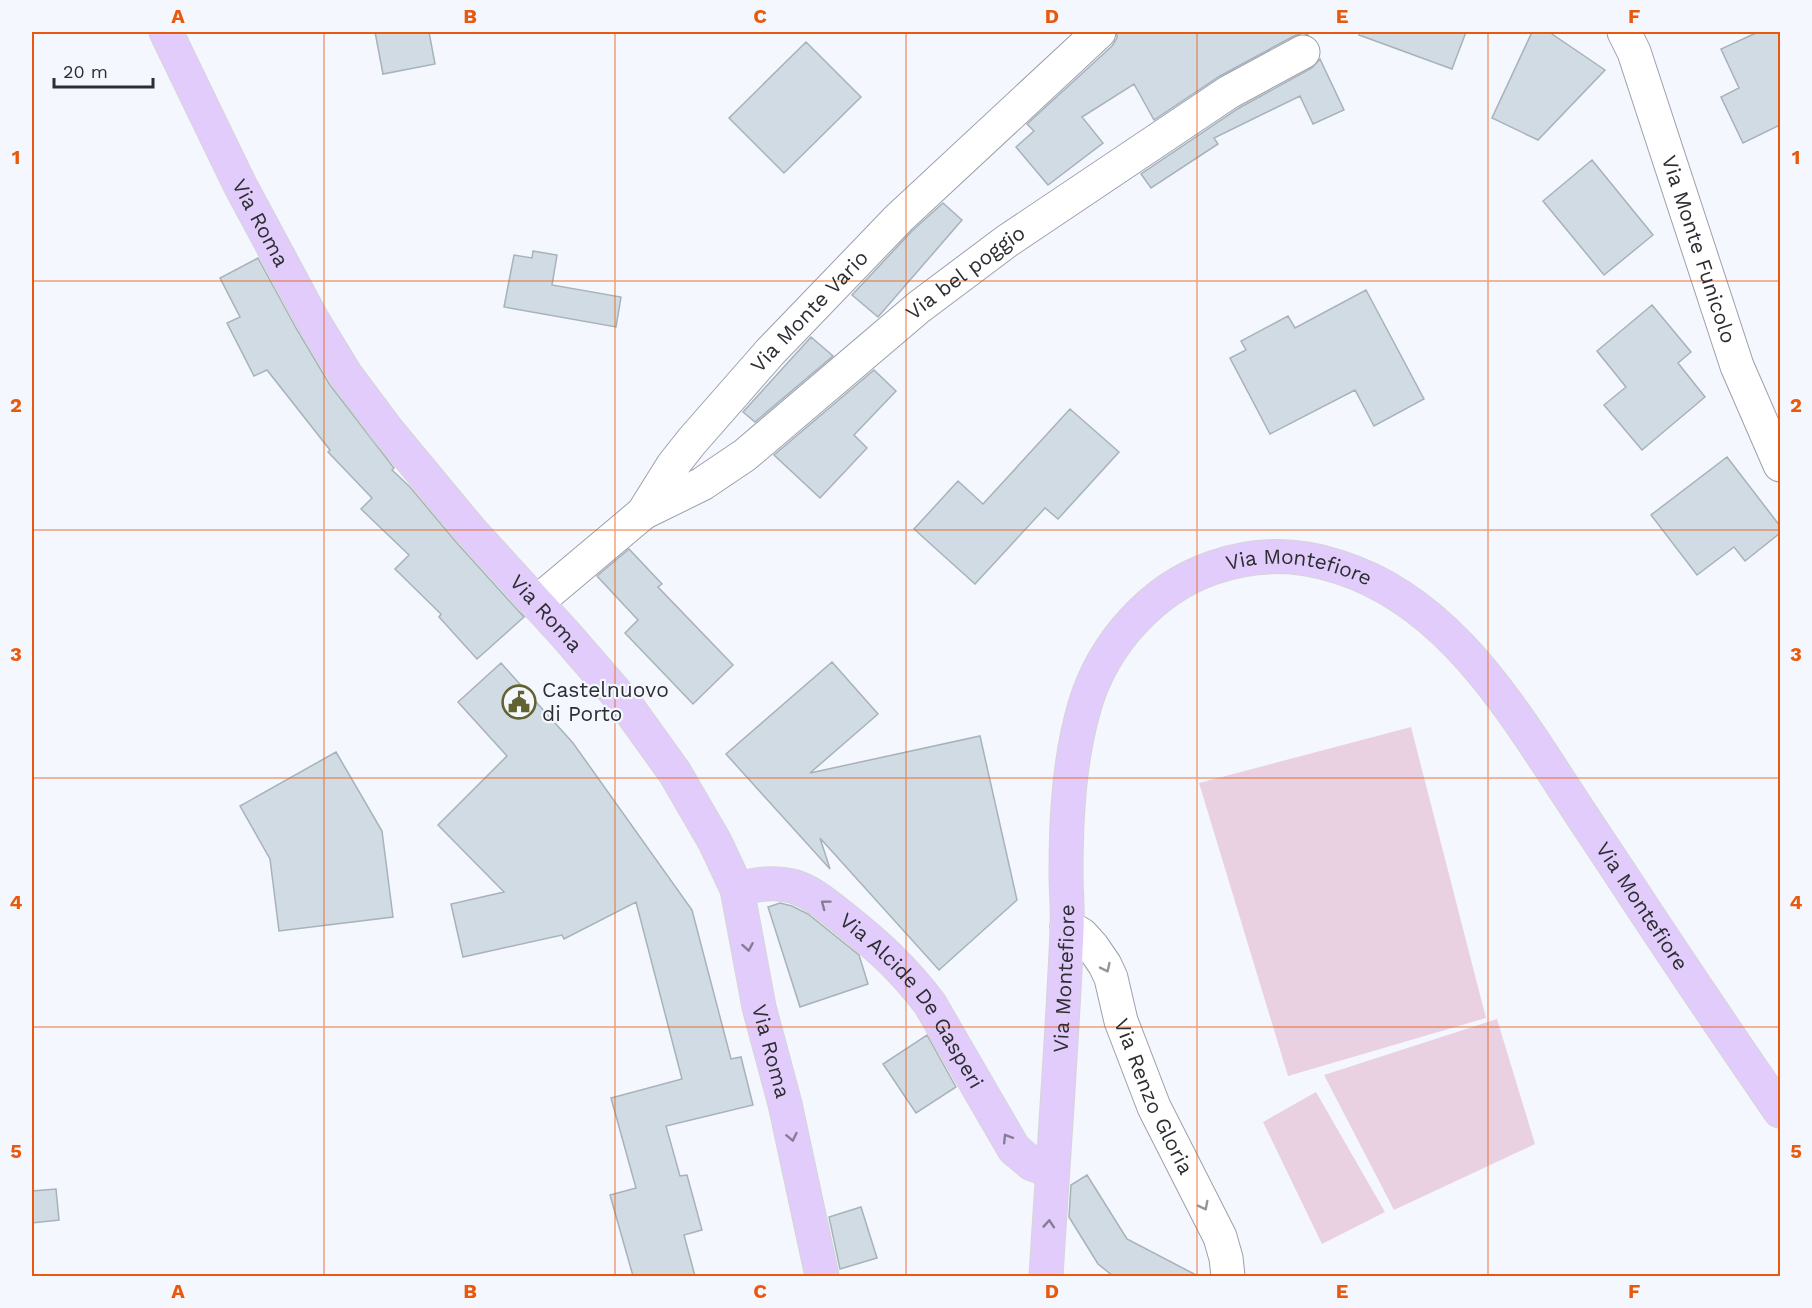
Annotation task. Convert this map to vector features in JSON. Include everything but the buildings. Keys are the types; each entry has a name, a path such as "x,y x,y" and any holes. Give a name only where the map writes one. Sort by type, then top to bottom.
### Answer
{"main road":[{"name":"Via Roma","path":"166,32 240,185 312,319 346,375 387,430 462,521 608,683 660,751 710,833 737,889 759,1007 785,1104 822,1276"},
{"name":"Via Montefiore","path":"1046,1276 1067,926 1067,819 1073,758 1080,721 1091,687 1115,644 1130,625 1161,594 1182,581 1223,564 1262,557 1289,556 1327,563 1353,571 1413,604 1450,635 1478,665 1527,731 1690,980 1780,1111"},
{"name":"Via Alcide De Gasperi","path":"737,889 757,884 775,883 803,890 822,901 878,945 916,985 930,1004 1014,1149 1032,1164 1052,1171"}],"street":[{"name":"Via Monte Vario","path":"536,603 643,513 673,465 692,441 740,384 786,335 899,218 988,133 1100,32"},
{"name":"Via Monte Funicolo","path":"1624,32 1634,52 1737,366 1780,465"},
{"name":"Via bel poggio","path":"643,513 702,484 739,460 919,307 1007,241 1229,92 1303,52"},
{"name":"Via Renzo Gloria","path":"1067,926 1087,940 1106,965 1121,1022 1154,1107 1220,1237 1228,1276"}],"shaded area":[{"path":"1411,727 1486,1018 1288,1076 1199,783"},
{"path":"1497,1019 1535,1144 1394,1210 1324,1075"},
{"path":"1316,1092 1385,1212 1322,1244 1263,1122"}],"place":[{"name":"Castelnuovo di Porto","path":"519,702"}]}
